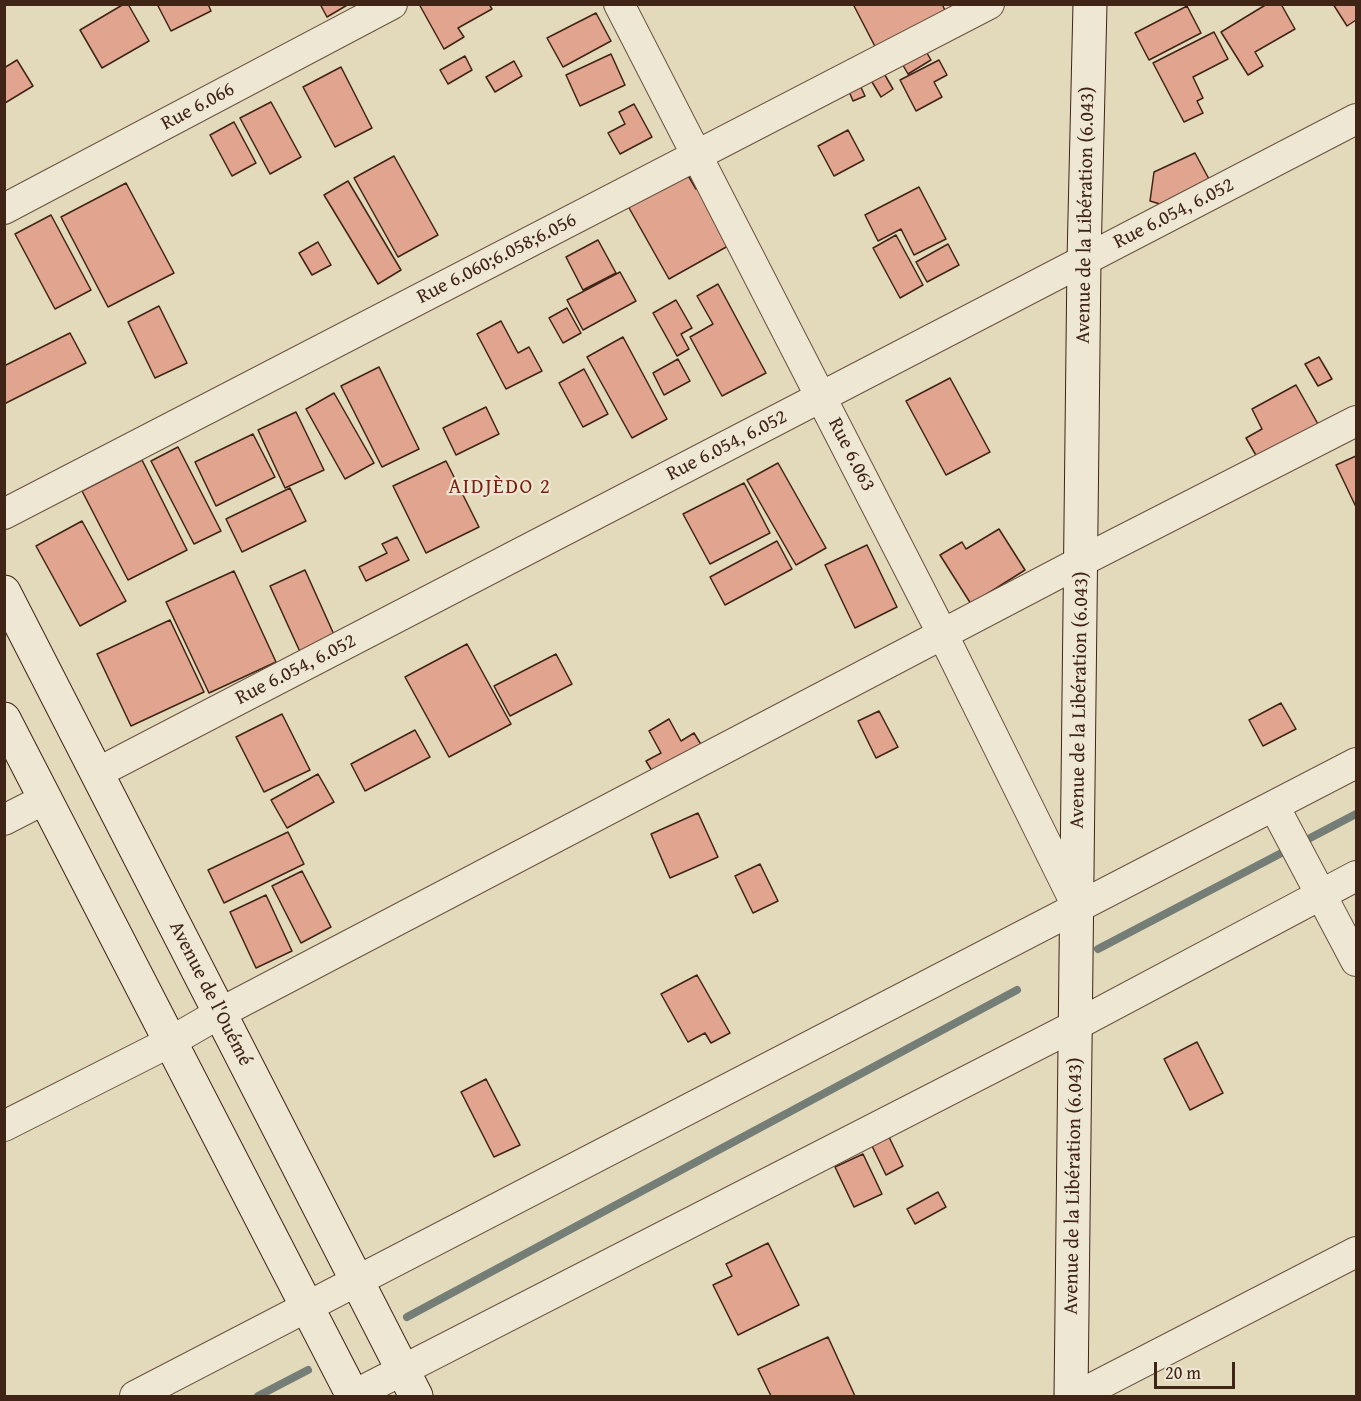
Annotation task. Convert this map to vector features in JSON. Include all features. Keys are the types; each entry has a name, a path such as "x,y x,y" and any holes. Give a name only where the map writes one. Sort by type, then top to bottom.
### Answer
{"main road":[{"name":"Avenue de la Libération (6.043)","path":"1071,1396 1084,260 1090,4"},
{"name":"Avenue de l'Ouémé","path":"4,592 410,1384"},
{"path":"4,719 352,1396"}],"street":[{"name":"Rue 6.066","path":"4,209 392,4"},
{"name":"Rue 6.063","path":"619,4 943,635 1078,908"},
{"name":"Rue 6.060;6.058;6.056","path":"4,514 989,4"},
{"name":"Rue 6.054, 6.052","path":"97,773 1356,119"},
{"path":"4,1126 170,1042 220,1013 1082,561 1356,422"},
{"path":"135,1396 358,1283 1078,908 1281,817 1356,763"},
{"path":"4,820 45,799"},
{"path":"1281,817 1356,961"},
{"path":"352,1396 410,1384 1356,876"},
{"path":"1077,1396 1356,1252"}],"building":[{"path":"124,4 128,4 149,41 102,68 80,30"},
{"path":"157,4 208,4 211,11 171,31"},
{"path":"320,4 349,4 327,17"},
{"path":"419,4 489,4 492,9 458,28 464,37 444,49"},
{"path":"853,4 942,4 949,19 880,56"},
{"path":"1267,4 1281,4 1295,29 1255,52 1263,66 1248,75 1221,32"},
{"path":"1333,4 1356,4 1356,20 1347,26"},
{"path":"1187,6 1201,33 1149,60 1135,33"},
{"path":"596,13 611,41 563,67 547,38"},
{"path":"1214,32 1228,59 1193,77 1203,98 1197,101 1203,113 1184,122 1153,63"},
{"path":"923,46 931,60 908,74 900,60"},
{"path":"611,54 625,85 580,106 566,75"},
{"path":"465,56 472,70 448,84 440,70"},
{"path":"17,60 33,86 5,103 4,68"},
{"path":"939,60 947,75 934,82 942,97 916,111 900,80"},
{"path":"514,61 522,76 495,92 486,77"},
{"path":"341,67 372,128 335,147 303,87"},
{"path":"882,70 893,89 881,97 869,77"},
{"path":"859,83 865,96 853,101 848,89"},
{"path":"271,102 301,157 270,174 240,118"},
{"path":"634,104 652,137 620,154 608,133 625,124 619,112"},
{"path":"234,122 256,163 232,176 210,135"},
{"path":"848,130 864,160 834,176 818,146"},
{"path":"1195,153 1209,179 1160,204 1150,201 1154,172"},
{"path":"394,156 438,235 398,257 354,178"},
{"path":"683,167 696,189 701,186 728,246 669,279 624,199"},
{"path":"348,181 401,270 378,284 324,195"},
{"path":"126,183 174,273 108,307 61,217"},
{"path":"919,187 946,239 914,255 901,229 878,241 865,215"},
{"path":"51,215 91,290 55,309 15,234"},
{"path":"896,235 923,285 900,298 873,248"},
{"path":"598,240 616,273 583,290 566,257"},
{"path":"318,242 331,265 312,275 299,253"},
{"path":"948,244 959,265 927,282 916,262"},
{"path":"620,272 636,301 583,330 567,300"},
{"path":"718,284 766,373 722,396 690,337 713,324 697,296"},
{"path":"676,300 692,328 681,334 689,349 677,356 653,313"},
{"path":"159,306 187,363 155,378 128,322"},
{"path":"567,308 581,333 563,343 549,318"},
{"path":"501,321 518,353 529,347 542,371 506,389 477,334"},
{"path":"70,333 86,363 4,404 4,366"},
{"path":"623,337 667,419 632,438 587,357"},
{"path":"1319,357 1332,379 1318,386 1305,364"},
{"path":"678,359 690,381 664,395 653,373"},
{"path":"379,367 419,449 382,467 341,386"},
{"path":"584,369 608,414 583,427 559,383"},
{"path":"950,378 990,452 946,475 906,401"},
{"path":"1296,385 1318,424 1257,457 1246,438 1262,429 1252,409"},
{"path":"334,393 374,463 345,479 306,409"},
{"path":"486,407 499,434 456,455 443,428"},
{"path":"296,412 324,470 285,488 258,430"},
{"path":"253,434 275,477 216,506 195,462"},
{"path":"178,447 221,531 194,544 151,461"},
{"path":"1356,456 1356,507 1336,465"},
{"path":"142,460 187,550 128,580 82,491"},
{"path":"446,461 479,527 426,553 393,486"},
{"path":"778,463 826,548 796,565 747,480"},
{"path":"744,483 770,533 710,564 683,514"},
{"path":"290,488 306,521 242,552 226,519"},
{"path":"82,521 126,601 80,626 36,546"},
{"path":"999,529 1025,570 971,604 940,555 962,542 966,549"},
{"path":"397,537 409,560 366,581 359,567 387,553 382,544"},
{"path":"777,541 792,569 725,605 710,577"},
{"path":"867,545 897,607 855,628 825,565"},
{"path":"305,570 336,639 301,654 270,586"},
{"path":"234,571 276,662 209,693 166,602"},
{"path":"170,620 204,692 131,726 97,654"},
{"path":"467,644 511,724 449,757 405,677"},
{"path":"556,654 572,684 510,716 494,686"},
{"path":"1281,703 1296,729 1263,746 1249,720"},
{"path":"879,711 898,747 876,758 858,721"},
{"path":"282,714 310,770 264,792 236,737"},
{"path":"669,719 681,741 694,733 705,751 657,779 646,761 661,753 649,731"},
{"path":"415,730 430,757 365,791 351,764"},
{"path":"318,774 334,802 287,828 271,800"},
{"path":"698,813 718,857 670,878 651,834"},
{"path":"288,832 304,864 224,903 208,870"},
{"path":"760,864 778,901 753,913 735,876"},
{"path":"302,871 331,927 301,943 272,886"},
{"path":"266,895 292,951 256,968 230,912"},
{"path":"697,975 730,1033 711,1043 705,1033 688,1042 661,994"},
{"path":"1197,1042 1223,1093 1190,1110 1164,1059"},
{"path":"486,1079 520,1145 494,1157 461,1092"},
{"path":"889,1137 903,1166 886,1175 872,1146"},
{"path":"863,1154 882,1194 854,1207 835,1167"},
{"path":"938,1192 946,1207 915,1224 907,1209"},
{"path":"768,1243 799,1305 738,1335 713,1285 732,1276 726,1264"},
{"path":"828,1337 855,1396 771,1396 758,1369"}],"waterway":[{"path":"1098,949 1356,814"},
{"path":"407,1317 1017,990"},
{"path":"258,1396 308,1370"}],"district":[{"name":"AIDJÈDO 2","path":"500,488"}]}
